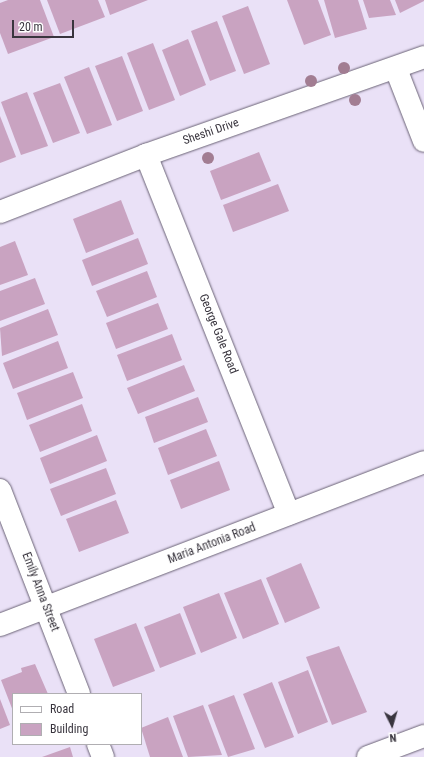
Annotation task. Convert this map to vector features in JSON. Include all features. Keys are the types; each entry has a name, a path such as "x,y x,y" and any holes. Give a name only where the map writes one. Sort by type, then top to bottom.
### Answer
{"street":[{"name":"Sheshi Drive","path":"0,212 146,155 396,69 424,57"},
{"path":"396,69 424,141"},
{"name":"George Gale Road","path":"146,155 289,514"},
{"name":"Maria Antonia Road","path":"0,625 424,462"},
{"name":"Emily Anna Street","path":"0,490 78,693"},
{"path":"381,755 424,736"},
{"path":"98,745 102,757"}],"building":[{"path":"8,0 40,0 54,37 8,54 0,33 0,3"},
{"path":"47,0 98,0 105,17 60,34"},
{"path":"105,0 148,0 110,15"},
{"path":"287,0 318,0 331,35 304,45"},
{"path":"324,0 358,0 367,29 335,38"},
{"path":"363,0 390,0 396,15 369,18"},
{"path":"395,0 424,0 424,1 400,13"},
{"path":"248,6 270,64 244,74 222,16"},
{"path":"217,21 236,71 210,81 191,31"},
{"path":"188,39 206,85 180,96 162,50"},
{"path":"153,43 175,100 149,110 127,53"},
{"path":"122,56 143,111 117,121 95,66"},
{"path":"89,67 112,125 87,134 64,77"},
{"path":"60,83 80,133 53,143 33,93"},
{"path":"27,92 48,146 21,155 1,102"},
{"path":"0,116 16,157 0,163"},
{"path":"259,152 271,181 221,200 210,171"},
{"path":"278,184 289,211 233,232 223,205"},
{"path":"121,200 134,234 86,253 73,219"},
{"path":"138,238 148,264 92,286 82,260"},
{"path":"15,241 28,275 0,285 0,247"},
{"path":"147,271 157,297 107,317 96,291"},
{"path":"35,278 45,304 0,321 0,291"},
{"path":"158,303 168,329 116,349 106,323"},
{"path":"48,309 58,335 2,356 0,328"},
{"path":"172,334 182,360 127,381 117,355"},
{"path":"58,341 68,368 13,389 3,363"},
{"path":"184,365 195,391 138,414 127,388"},
{"path":"73,372 83,398 27,420 17,393"},
{"path":"198,397 208,422 154,443 145,417"},
{"path":"82,404 92,431 40,452 29,425"},
{"path":"206,429 217,456 168,475 158,448"},
{"path":"97,435 107,461 50,484 40,458"},
{"path":"219,461 230,490 181,509 170,480"},
{"path":"106,468 116,494 61,516 50,489"},
{"path":"116,500 129,533 79,552 66,519"},
{"path":"301,563 320,608 285,623 266,578"},
{"path":"261,579 279,624 243,639 224,593"},
{"path":"219,593 237,638 201,653 183,607"},
{"path":"180,613 196,654 160,668 144,627"},
{"path":"136,623 155,671 113,687 94,639"},
{"path":"339,646 367,712 332,725 306,657"},
{"path":"35,664 48,693 12,693 12,708 1,680 22,672 21,668"},
{"path":"308,670 328,722 298,734 278,682"},
{"path":"272,682 294,737 265,748 243,694"},
{"path":"234,695 255,749 228,757 208,705"},
{"path":"0,699 10,725 0,729"},
{"path":"203,705 222,755 188,757 173,716"},
{"path":"168,717 183,757 150,757 142,728"},
{"path":"70,747 73,757 42,757"}]}
